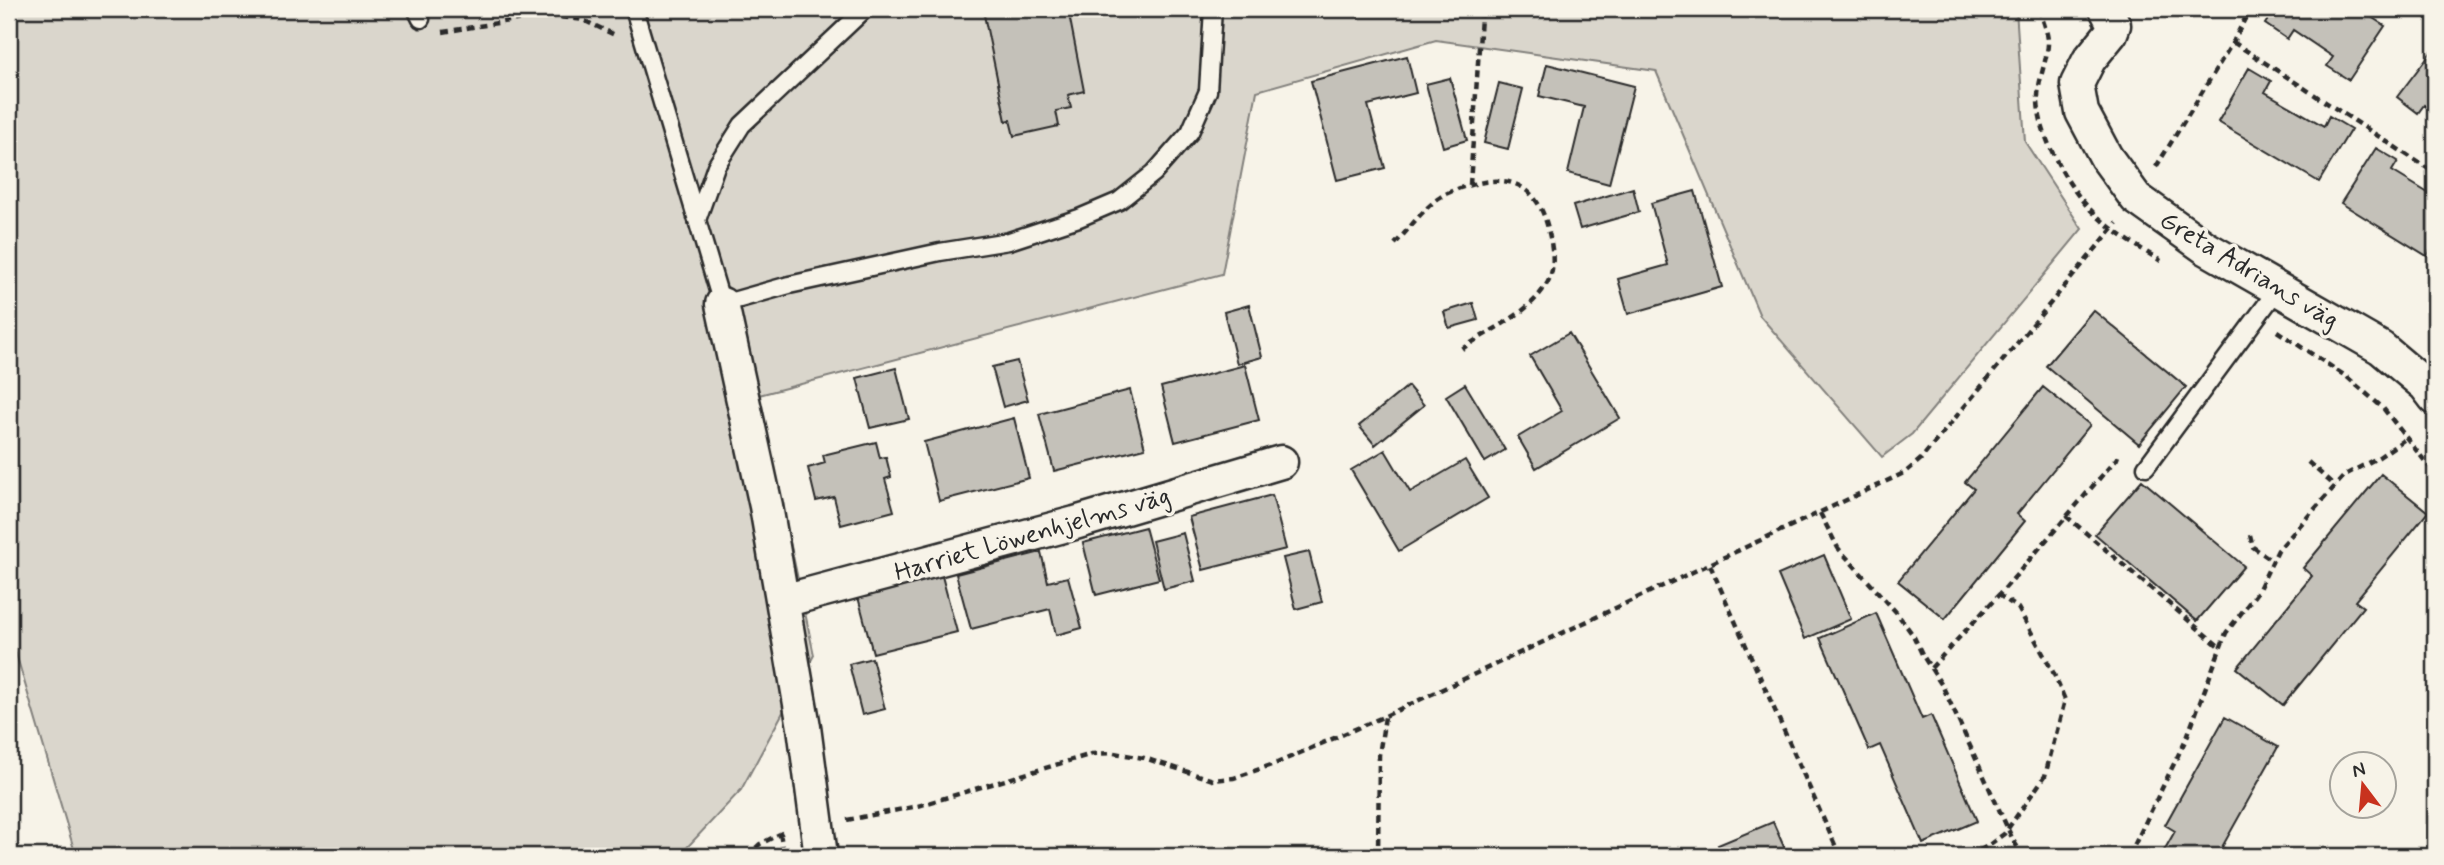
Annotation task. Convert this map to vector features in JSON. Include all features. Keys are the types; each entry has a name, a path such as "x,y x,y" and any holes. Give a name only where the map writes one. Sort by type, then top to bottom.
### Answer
{"street":[{"name":"Greta Adrians väg","path":"2106,9 2114,25 2111,33 2089,60 2077,84 2082,111 2106,157 2136,198 2206,248 2381,348 2425,385 2435,398"},
{"path":"722,304 766,506 804,727 821,856"},
{"name":"Harriet Löwenhjelms väg","path":"783,601 1075,523 1280,462"}],"lane":[{"path":"634,9 722,304 802,282 940,252 1009,241 1079,218 1119,201 1154,173 1190,132 1208,91 1213,9"},
{"path":"696,220 716,166 742,125 865,9"},
{"path":"2146,467 2277,290"}],"path":[{"path":"1471,185 1481,17 1485,9"},
{"path":"844,820 918,806 1092,754 1114,753 1144,758 1213,780 1234,778 1277,763 1385,716 1906,472 1921,459 2113,230 2136,198 2233,42 2250,9"},
{"path":"419,14 430,35 545,15 583,20 649,54"},
{"path":"2233,42 2435,173"},
{"path":"1395,244 1439,198 1471,185 1496,179 1518,183 1539,201 1554,254 1548,283 1528,307 1462,349"},
{"path":"2129,856 2188,737 2226,633 2258,591 2278,550 2344,475 2379,457 2408,437"},
{"path":"1931,668 1999,595 2117,458 2146,467"},
{"path":"2308,462 2335,486"},
{"path":"1820,513 1838,548 1896,612 1913,635 1943,687 2023,856"},
{"path":"2066,516 2221,648"},
{"path":"2250,535 2253,547 2273,561"},
{"path":"1710,565 1840,856"},
{"path":"1969,856 1986,847 2008,829 2045,776 2065,700 2018,608 1999,595"},
{"path":"1378,856 1379,755 1385,716"},
{"path":"780,833 784,856"}],"shaded area":[{"path":"9,9 2016,9 2025,142 2082,229 1912,434 1882,457 1760,316 1656,71 1436,40 1257,91 1222,274 759,395 814,655 741,790 679,856 76,856 9,630"}],"building":[{"path":"979,9 1068,9 1084,91 1068,95 1071,108 1056,111 1059,126 1014,136 1010,120 1006,121 983,10"},
{"path":"2275,9 2359,9 2385,26 2349,80 2327,66 2333,57 2293,30 2287,39 2265,24"},
{"path":"2435,47 2435,114 2424,105 2418,113 2397,97"},
{"path":"1407,56 1416,93 1368,105 1385,168 1337,180 1311,81"},
{"path":"1547,64 1634,86 1609,184 1568,173 1584,107 1539,96"},
{"path":"2249,68 2271,81 2265,92 2324,126 2329,116 2351,129 2319,182 2218,122"},
{"path":"1450,78 1467,140 1443,147 1426,84"},
{"path":"1499,83 1523,89 1508,149 1484,143"},
{"path":"2376,148 2398,161 2392,171 2433,196 2435,193 2435,243 2427,256 2341,203"},
{"path":"1633,188 1639,212 1580,229 1573,206"},
{"path":"1695,191 1722,287 1628,314 1618,279 1668,265 1651,203"},
{"path":"1473,303 1478,320 1449,328 1444,312"},
{"path":"1249,305 1262,357 1237,364 1224,312"},
{"path":"2093,310 2186,387 2139,444 2046,366"},
{"path":"1569,333 1620,418 1536,468 1518,437 1562,411 1530,356"},
{"path":"1017,361 1028,400 1003,407 992,367"},
{"path":"1245,365 1259,420 1175,442 1161,387"},
{"path":"896,368 909,419 870,428 857,378"},
{"path":"1465,384 1505,450 1485,462 1446,396"},
{"path":"1408,386 1424,405 1375,445 1359,426"},
{"path":"2043,387 2090,425 2017,514 2025,521 1945,619 1898,581 1974,489 1965,482"},
{"path":"1130,390 1145,448 1054,471 1039,414"},
{"path":"1014,418 1029,478 939,501 924,442"},
{"path":"876,442 880,458 886,457 891,477 885,479 894,511 841,525 834,497 816,501 808,468 825,463 823,455"},
{"path":"1385,450 1410,492 1465,460 1488,498 1399,551 1351,470"},
{"path":"2381,474 2428,512 2355,601 2363,607 2283,705 2237,668 2312,576 2303,568"},
{"path":"2142,480 2244,566 2197,621 2095,534"},
{"path":"1272,495 1286,549 1203,570 1189,517"},
{"path":"1145,527 1159,579 1096,595 1083,543"},
{"path":"1183,533 1195,581 1164,589 1152,541"},
{"path":"1041,552 1048,582 1068,577 1082,628 1056,635 1050,609 971,629 956,574"},
{"path":"1309,552 1322,602 1296,609 1283,558"},
{"path":"1824,555 1851,619 1805,639 1778,575"},
{"path":"942,576 957,632 873,653 858,597"},
{"path":"1876,613 1922,719 1931,715 1977,821 1923,844 1880,745 1869,750 1820,638"},
{"path":"872,658 885,709 862,715 849,664"},
{"path":"2225,717 2278,747 2222,847 2231,852 2229,856 2161,856 2175,831 2165,825"},
{"path":"1773,822 1788,856 1723,856 1718,845"}]}
